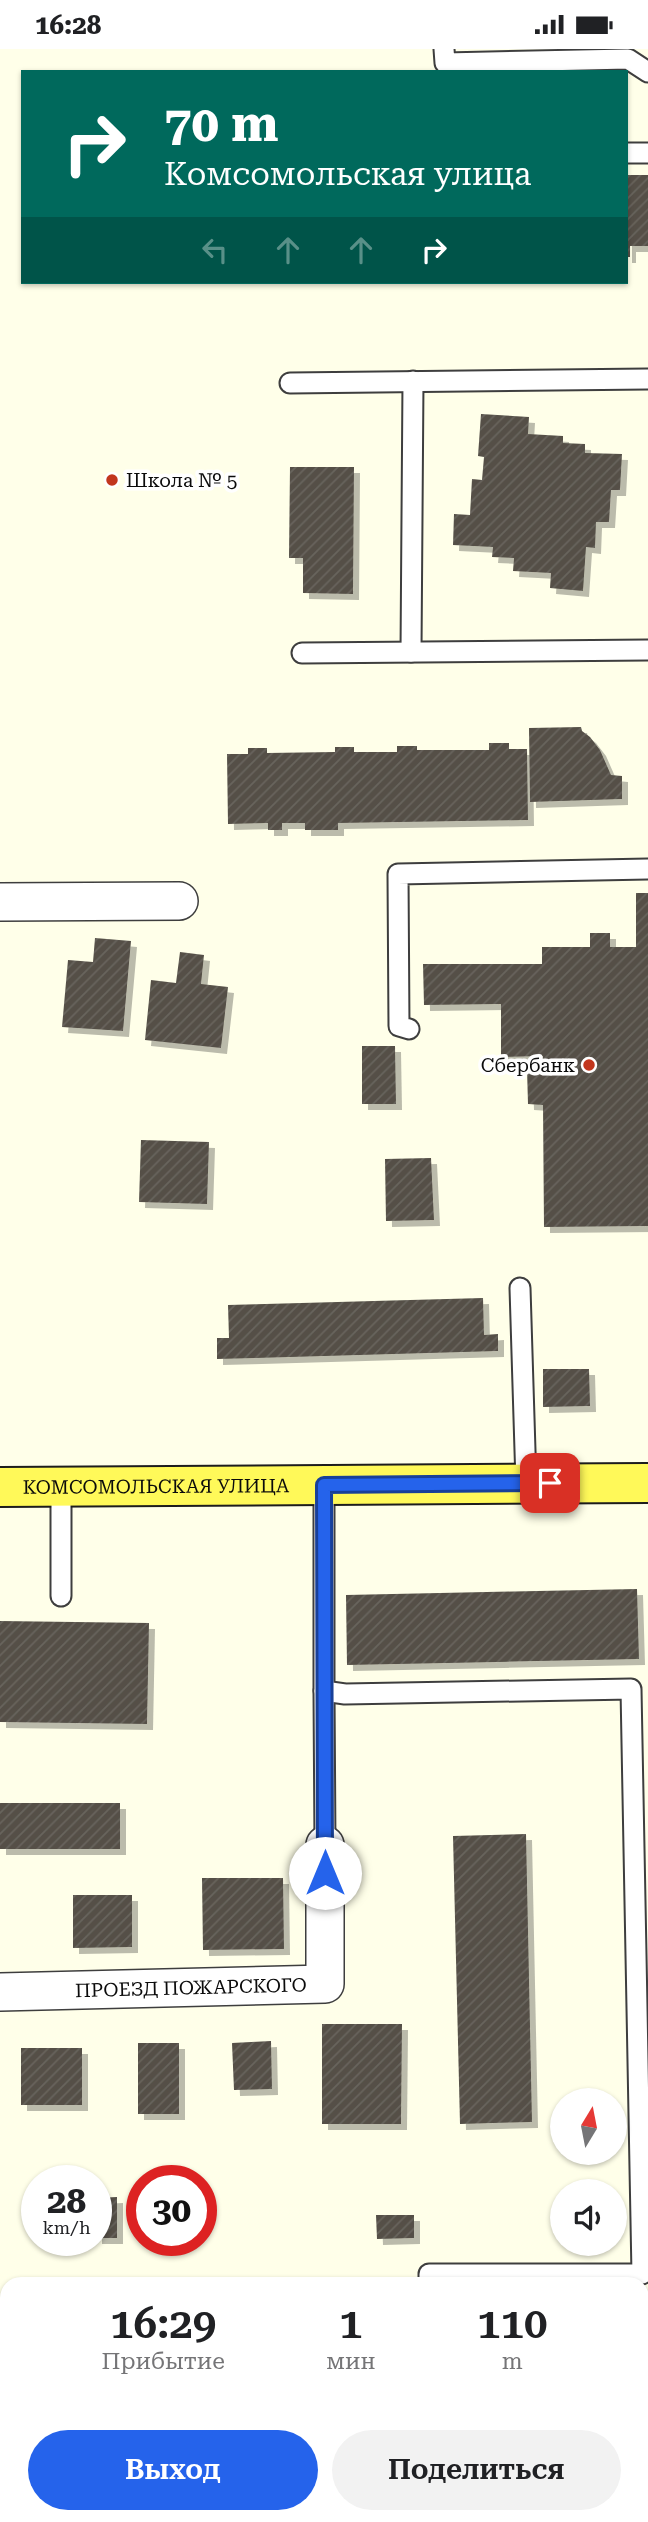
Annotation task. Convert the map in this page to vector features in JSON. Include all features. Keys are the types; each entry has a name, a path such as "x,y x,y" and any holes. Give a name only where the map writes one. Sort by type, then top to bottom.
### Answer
{"main road":[{"name":"КОМСОМОЛЬСКАЯ УЛИЦА","path":"0,1487 648,1483"}],"street":[{"path":"0,902 179,901"},
{"name":"ПРОЕЗД ПОЖАРСКОГО","path":"0,1992 326,1985 325,1845"}],"lane":[{"path":"444,49 445,63 628,54 648,72"},
{"path":"628,153 648,153"},
{"path":"290,383 648,379"},
{"path":"411,652 414,381"},
{"path":"302,653 648,650"},
{"path":"409,1029 399,1026 398,874 648,869"},
{"path":"520,1289 526,1483"},
{"path":"324,1485 325,1845"},
{"path":"61,1487 61,1596"},
{"path":"324,1691 345,1694 631,1689 642,1980 642,2274 429,2274 429,2277"}],"building":[{"path":"628,175 648,175 648,246 630,246 630,257"},
{"path":"481,414 529,417 528,434 563,436 563,443 585,444 585,453 622,454 620,490 611,490 609,522 596,522 595,548 586,547 583,591 550,588 551,573 513,571 514,558 492,557 493,547 453,545 454,514 470,515 472,479 482,480 484,457 478,456"},
{"path":"290,467 354,467 353,594 303,593 303,558 289,558"},
{"path":"581,727 600,750 611,775 622,776 622,799 530,802 529,728"},
{"path":"489,743 509,743 509,749 527,749 528,820 338,823 338,830 305,830 305,823 282,823 282,830 268,830 268,823 228,824 227,754 248,754 248,748 267,748 267,753 335,752 335,747 354,747 354,752 397,752 397,746 417,746 417,750 489,750"},
{"path":"636,893 648,893 648,1226 544,1227 543,1105 528,1104 527,1069 542,1069 543,1056 501,1057 501,1004 424,1005 423,964 542,964 542,947 590,947 590,933 610,933 610,947 636,947"},
{"path":"95,938 131,941 123,1031 62,1027 68,960 93,962"},
{"path":"180,952 204,955 201,984 228,987 221,1048 145,1040 151,980 176,983"},
{"path":"362,1046 395,1046 396,1104 362,1104"},
{"path":"141,1140 209,1142 207,1204 139,1202"},
{"path":"431,1158 434,1220 386,1221 385,1159"},
{"path":"483,1298 484,1335 498,1334 498,1351 217,1359 217,1338 229,1338 228,1305"},
{"path":"543,1369 589,1369 590,1406 543,1407"},
{"path":"637,1589 639,1659 347,1665 346,1595"},
{"path":"0,1621 149,1623 147,1724 0,1722"},
{"path":"0,1803 120,1803 120,1849 0,1849"},
{"path":"526,1834 532,2122 460,2124 453,1836"},
{"path":"202,1878 283,1878 284,1949 203,1950"},
{"path":"73,1895 132,1895 132,1947 73,1948"},
{"path":"322,2024 402,2024 401,2124 322,2124"},
{"path":"271,2041 272,2089 234,2090 232,2043"},
{"path":"138,2043 179,2043 179,2114 138,2114"},
{"path":"21,2048 82,2048 82,2105 21,2105"},
{"path":"112,2197 117,2197 117,2238 112,2238"},
{"path":"376,2215 414,2215 414,2238 377,2239"}],"place":[{"name":"Школа № 5","path":"112,480"},
{"name":"Сбербанк","path":"589,1065"}],"route":[{"path":"325,1873 324,1485 550,1483"}]}
